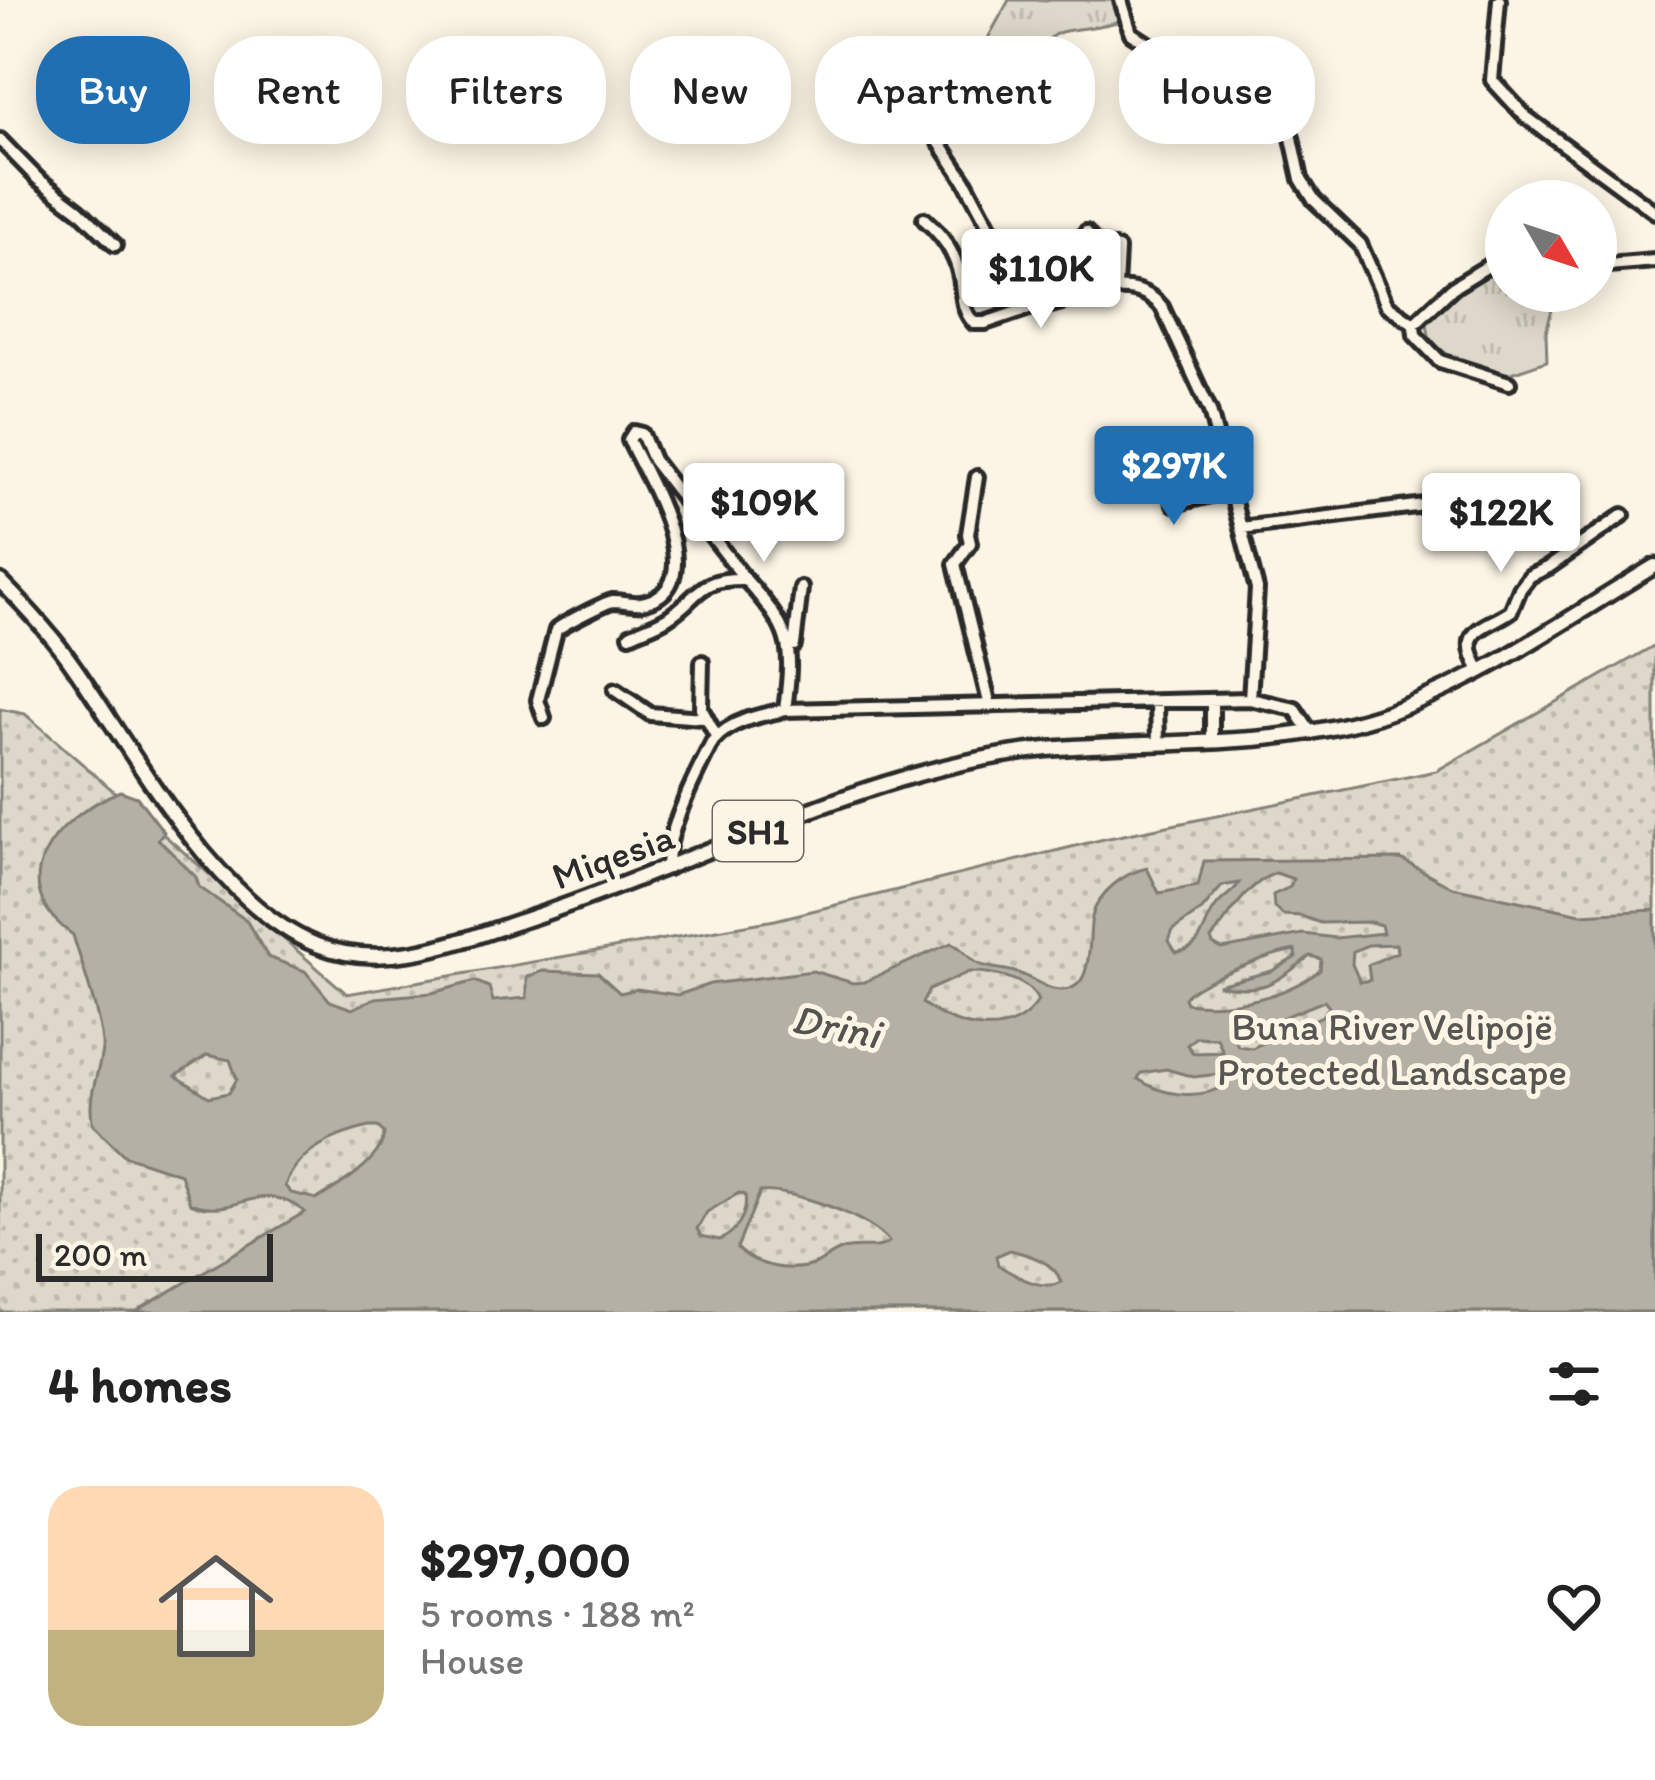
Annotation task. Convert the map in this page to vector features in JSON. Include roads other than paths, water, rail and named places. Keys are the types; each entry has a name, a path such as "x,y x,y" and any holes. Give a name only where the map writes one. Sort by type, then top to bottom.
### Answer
{"main road":[{"name":"Miqesia","path":"0,581 63,651 143,774 201,847 258,906 316,944 364,956 422,951 572,904 852,795 960,763 1043,750 1311,733 1396,709 1480,670 1655,566"}],"street":[{"path":"1121,0 1131,33 1208,83 1266,104 1281,117 1292,138 1301,179 1314,200 1360,244 1387,305 1414,324 1415,335 1441,361 1509,383"},
{"path":"1498,0 1492,80 1526,117 1655,212"},
{"path":"0,140 116,245"},
{"path":"940,144 1032,307"},
{"path":"924,219 948,247 959,274 964,307 974,323 1116,286 1153,298 1162,307 1210,411 1258,597 1250,699"},
{"path":"1085,232 1094,242 1118,249 1116,286"},
{"path":"1617,264 1655,261"},
{"path":"1414,324 1452,288 1485,268"},
{"path":"544,718 538,700 553,638 561,624 578,620 607,602 636,604 657,597 672,574 674,545 668,520 630,434 642,434 653,460 786,633 791,660"},
{"path":"1158,471 1174,504 1231,490"},
{"path":"977,477 970,543 955,564 990,706"},
{"path":"1241,528 1456,501"},
{"path":"1480,670 1470,643 1477,631 1511,611 1530,576 1623,515"},
{"path":"630,635 671,616 709,583 745,579"},
{"path":"785,710 800,588"},
{"path":"702,662 703,718 716,736"},
{"path":"615,690 650,714 703,718"},
{"path":"668,868 666,858 679,822 716,736 756,716 785,710 1250,699 1295,709 1311,733"},
{"path":"1212,700 1212,741"},
{"path":"1157,702 1158,743"}],"water":[{"name":"Buna River Velipojë Protected Landscape","path":"120,791 137,797 164,832 158,839 196,877 199,887 246,920 268,957 305,971 330,1001 352,1009 375,998 432,993 475,981 489,987 493,1001 527,998 527,977 543,971 598,973 620,993 637,989 678,995 710,984 813,971 864,982 951,943 981,965 1018,973 1053,989 1067,989 1083,976 1092,917 1113,885 1147,868 1159,893 1198,886 1204,861 1401,859 1452,887 1581,914 1655,910 1655,1312 135,1312 305,1212 273,1198 222,1207 190,1203 180,1174 125,1156 93,1125 92,1096 102,1049 99,1025 73,935 51,915 40,895 38,874 57,835 96,803","holes":["1276,873 1293,879 1290,887 1273,895 1274,907 1283,915 1320,923 1370,922 1381,925 1383,933 1336,938 1303,934 1222,949 1213,944 1211,939 1248,892","1239,883 1213,910 1193,946 1176,952 1169,941 1173,930 1202,910 1222,886","1396,944 1397,952 1368,965 1370,980 1360,982 1352,964 1353,951","1295,950 1296,957 1272,971 1218,985 1258,987 1310,956 1321,959 1320,970 1274,994 1239,1003 1186,1003 1184,998 1191,991 1253,962","969,972 1018,982 1038,1001 1013,1023 998,1027 966,1024 922,1003 929,990","1324,1001 1329,1007 1322,1016 1252,1048 1238,1046 1242,1034","1196,1037 1217,1038 1223,1052 1193,1053 1187,1045","207,1055 230,1060 237,1079 229,1093 209,1097 176,1076","1166,1069 1194,1077 1220,1074 1224,1086 1192,1094 1138,1079 1141,1073","369,1127 384,1133 376,1153 337,1187 317,1199 291,1193 285,1186 299,1163 319,1146","760,1192 830,1206 889,1242 844,1249 797,1268 754,1260 737,1248","739,1193 745,1195 743,1215 731,1233 719,1240 701,1236 697,1229 707,1212","1018,1252 1048,1264 1061,1282 1037,1284 998,1265 996,1256"]}],"water label":[{"name":"Drini","path":"836,1026"}]}
